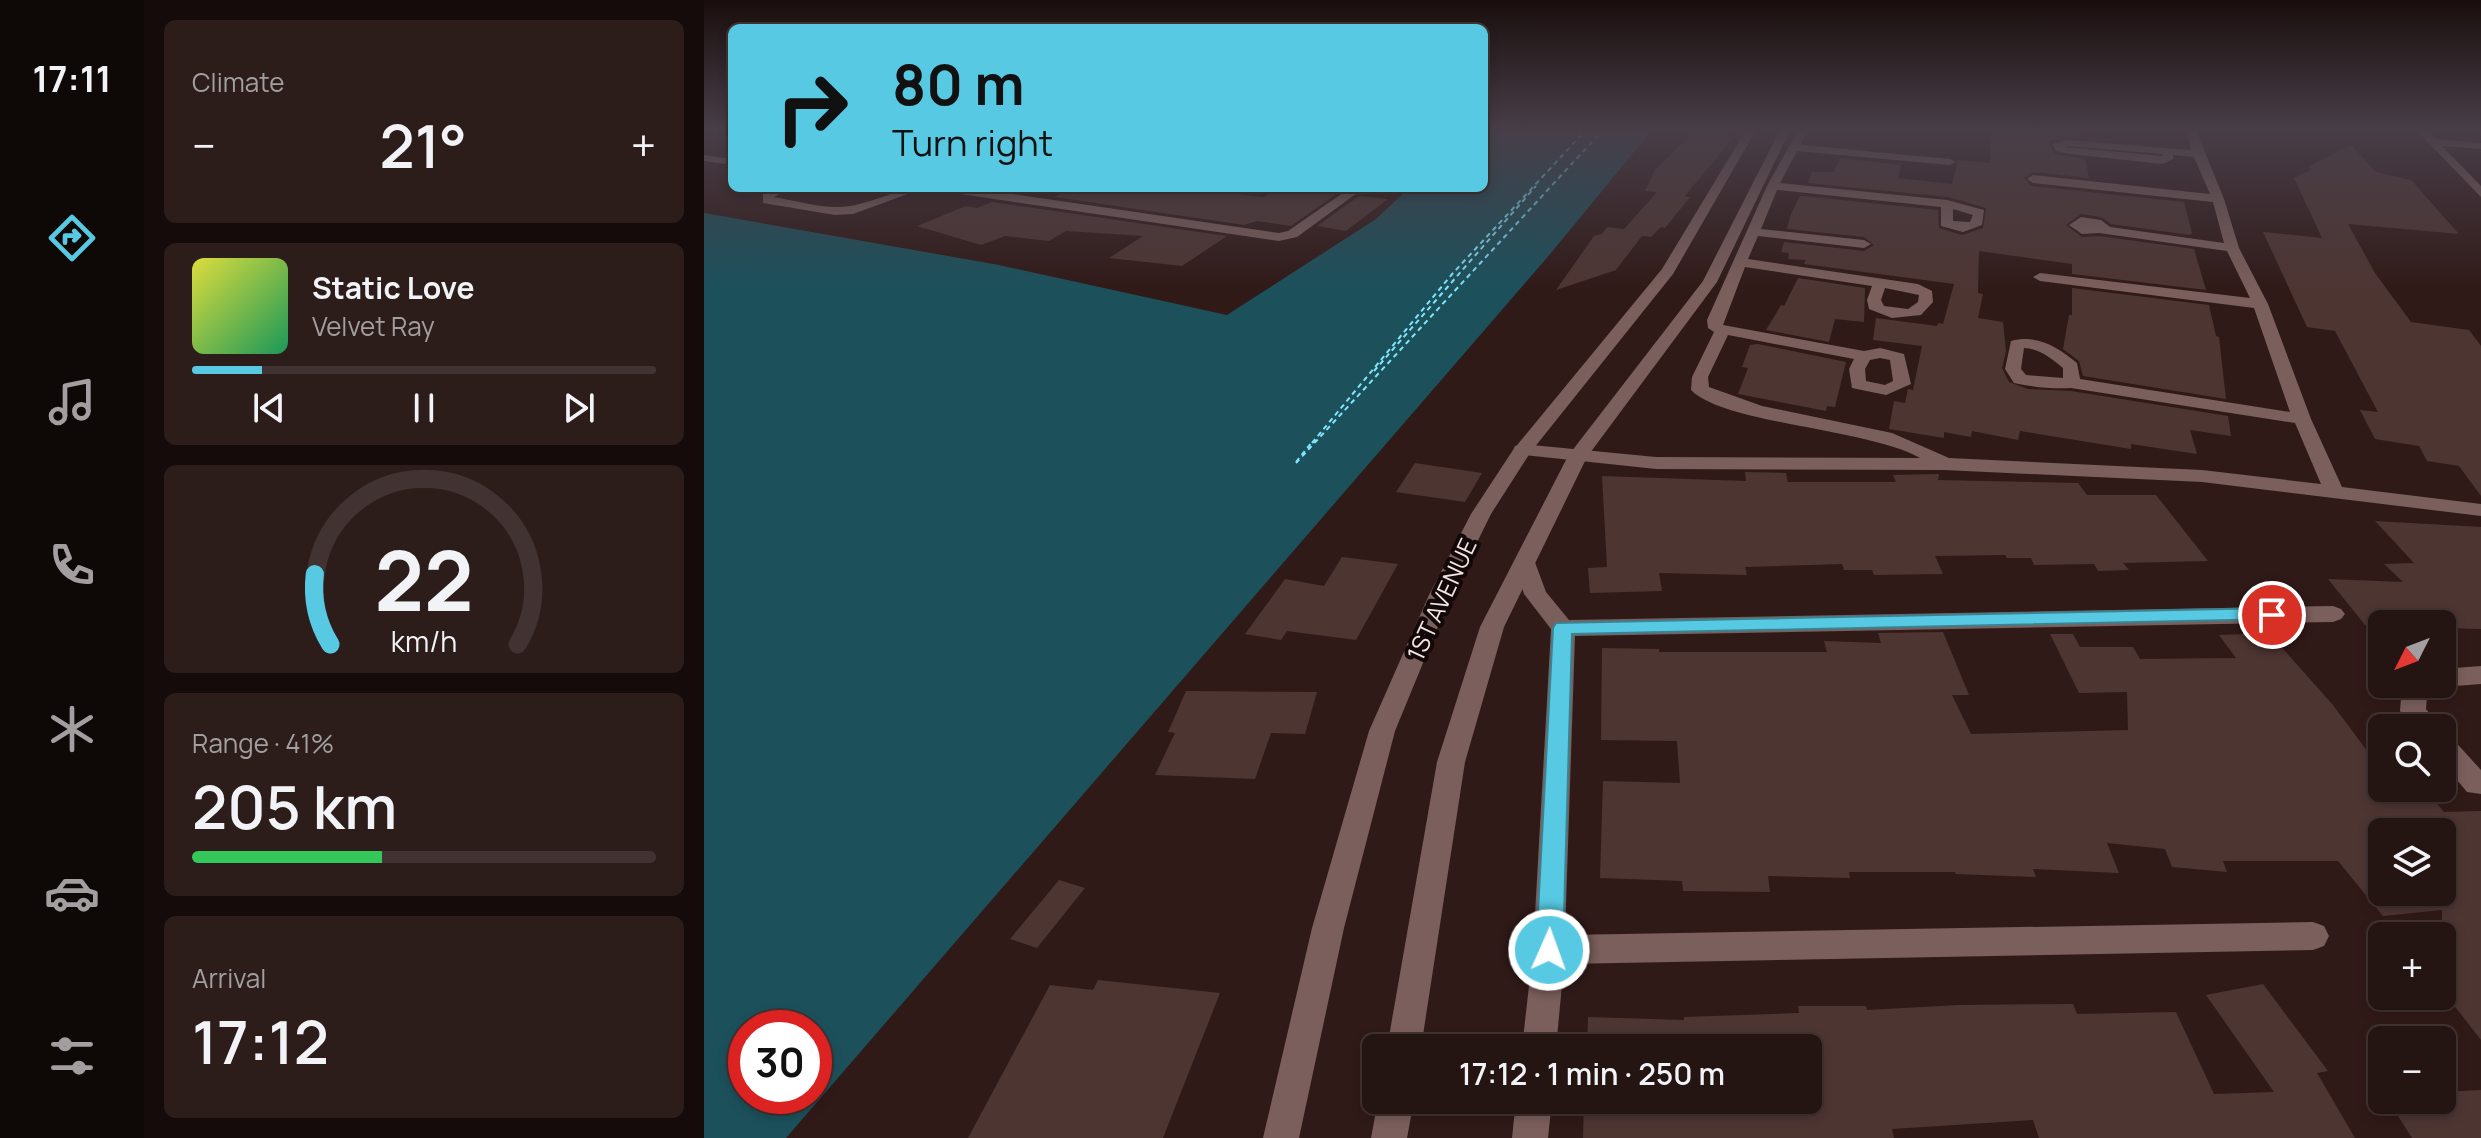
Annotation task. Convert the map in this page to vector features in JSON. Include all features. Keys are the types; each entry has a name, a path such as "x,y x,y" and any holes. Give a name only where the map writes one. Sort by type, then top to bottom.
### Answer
{"street":[{"name":"1ST AVENUE","path":"1281,1138 1328,928 1382,731 1440,595 1481,514 1522,450 1668,271 1720,183"},
{"path":"1406,1034 1451,762 1492,627 1578,456 1710,282 1764,183"},
{"path":"1774,183 1715,320 1716,328 1864,356"},
{"path":"2071,183 2218,199"},
{"path":"2211,183 2232,248 2260,304 2302,419 2334,492"},
{"path":"1773,186 1947,204"},
{"path":"772,192 767,200 835,211 853,210 906,192"},
{"path":"974,192 1279,237 1292,234 1352,192"},
{"path":"2103,230 2232,248"},
{"path":"1753,232 1864,244"},
{"path":"1740,262 1880,282"},
{"path":"2040,277 2260,304"},
{"path":"1722,331 1700,377 1700,390 1715,398 1746,406 1886,437 1922,449 1944,464"},
{"path":"2071,383 2302,419"},
{"path":"1522,450 1656,463 1944,464 2202,476 2481,510"},
{"path":"1525,562 1535,594 1563,628 1549,950 1540,1034"},
{"path":"1563,628 2333,614"},
{"path":"2456,677 2481,675"},
{"path":"2456,760 2477,784"},
{"path":"1549,950 2313,936"},
{"path":"1389,1138 1393,1114"},
{"path":"1530,1138 1533,1114"}],"water":[{"path":"1488,183 1608,183 832,1085 832,1010 728,1010 728,1114 807,1114 786,1138 704,1138 704,213 999,265 1227,315 1376,219 1405,192 1488,192"}],"building":[{"path":"1649,183 1696,183 1684,197 1690,197 1665,228 1661,227 1651,237 1642,236 1616,270 1556,290 1594,236 1602,234 1607,227 1624,229 1657,192 1645,191"},
{"path":"1809,183 2028,183 2031,186 2184,202 2190,235 2111,224 2101,217 2081,214 2066,225 2082,237 2099,236 2194,249 2206,290 2072,274 2072,264 1979,251 1978,293 1983,294 1978,318 2003,322 2006,351 2002,368 2009,382 2028,389 2071,391 2228,416 2231,436 2190,430 2197,454 2131,444 2131,449 2020,431 2018,440 1972,431 1971,437 1944,432 1944,438 1889,429 1894,401 1905,403 1908,389 1913,390 1922,346 1873,340 1876,318 1937,326 1938,323 1943,324 1954,284 1804,264 1806,260 1788,259 1789,253 1781,252 1784,242 1864,251 1874,245 1864,237 1787,229 1800,196 1938,210 1939,228 1962,235 1983,228 1986,208 1948,197"},
{"path":"2296,183 2414,183 2459,234 2348,224 2375,273 2411,322 2469,330 2481,346 2481,496 2459,466 2427,461 2419,446 2375,439 2360,410 2378,412 2335,331 2307,327 2263,232 2322,238"},
{"path":"1066,192 1221,192 1263,197 1272,192 1339,192 1291,226 1257,221 1244,225 1055,197"},
{"path":"1359,196 1388,199 1346,231 1317,226"},
{"path":"992,202 1227,236 1182,266 1109,258 1143,236 1066,231 1049,241 1005,236 981,245 917,226 966,206 977,208"},
{"path":"1798,278 1865,288 1864,322 1835,319 1829,342 1766,330 1781,305 1784,306"},
{"path":"2072,288 2209,305 2216,336 2219,337 2226,399 2083,376 2079,361 2063,349 2069,315 2072,315"},
{"path":"1750,345 1846,362 1835,407 1827,406 1826,411 1738,394 1748,368 1742,367"},
{"path":"1415,463 1482,473 1465,502 1396,492"},
{"path":"1745,472 1786,473 1788,482 1896,482 1893,475 1939,474 1938,480 2078,483 2087,495 2156,495 2208,561 2123,563 2129,570 2098,571 2094,564 2034,565 2031,558 2007,558 2005,555 1935,556 1943,574 1874,575 1872,570 1844,570 1842,564 1745,567 1747,575 1659,573 1662,591 1590,593 1588,568 1607,567 1602,476 1746,481"},
{"path":"2375,521 2481,527 2481,629 2456,628 2456,610 2368,610 2368,625 2365,625 2328,579 2403,582 2384,564 2414,563"},
{"path":"1342,557 1398,564 1356,640 1287,631 1281,640 1245,634 1285,579 1324,586"},
{"path":"1943,632 1969,695 1952,695 1971,734 2128,730 2127,692 2079,693 2050,634 2073,634 2080,647 2133,647 2140,659 2236,658 2219,635 2269,633 2333,705 2368,752 2368,802 2436,802 2444,812 2481,811 2481,1040 2456,1008 2456,922 2442,922 2442,910 2383,916 2375,906 2456,906 2456,818 2368,818 2368,898 2338,861 2223,861 2227,872 2172,867 2165,849 2107,843 2119,873 2033,869 2036,877 1955,872 1849,872 1850,878 1768,876 1770,892 1683,891 1682,881 1600,878 1603,781 1680,783 1677,741 1601,740 1602,648 1659,649 1659,652 1827,652 1824,641 1881,643 1878,633"},
{"path":"1186,691 1317,692 1305,734 1271,733 1255,779 1155,775 1175,733 1168,732"},
{"path":"1059,880 1085,888 1037,948 1010,939"},
{"path":"1098,980 1220,993 1163,1138 968,1138 1050,985 1093,990"},
{"path":"2263,984 2328,1071 2317,1073 2355,1138 2039,1138 2033,1120 1892,1129 1894,1138 1583,1138 1584,1114 1822,1114 1822,1034 1587,1034 1588,1017 1684,1020 1684,1017 1799,1013 1798,1006 1866,1006 1867,1010 2073,1004 2077,1014 2176,1012 2214,1094 2274,1092 2206,995"},
{"path":"2481,1090 2481,1138 2412,1138 2397,1114 2456,1114 2456,1091"}],"ferry route":[{"path":"1312,443 1453,273 1537,183"},
{"path":"1296,463 1554,183"},
{"path":"1374,371 1536,186"},
{"path":"1296,462 1312,442"}],"route":[{"path":"1549,950 1563,628 2272,615"}]}
